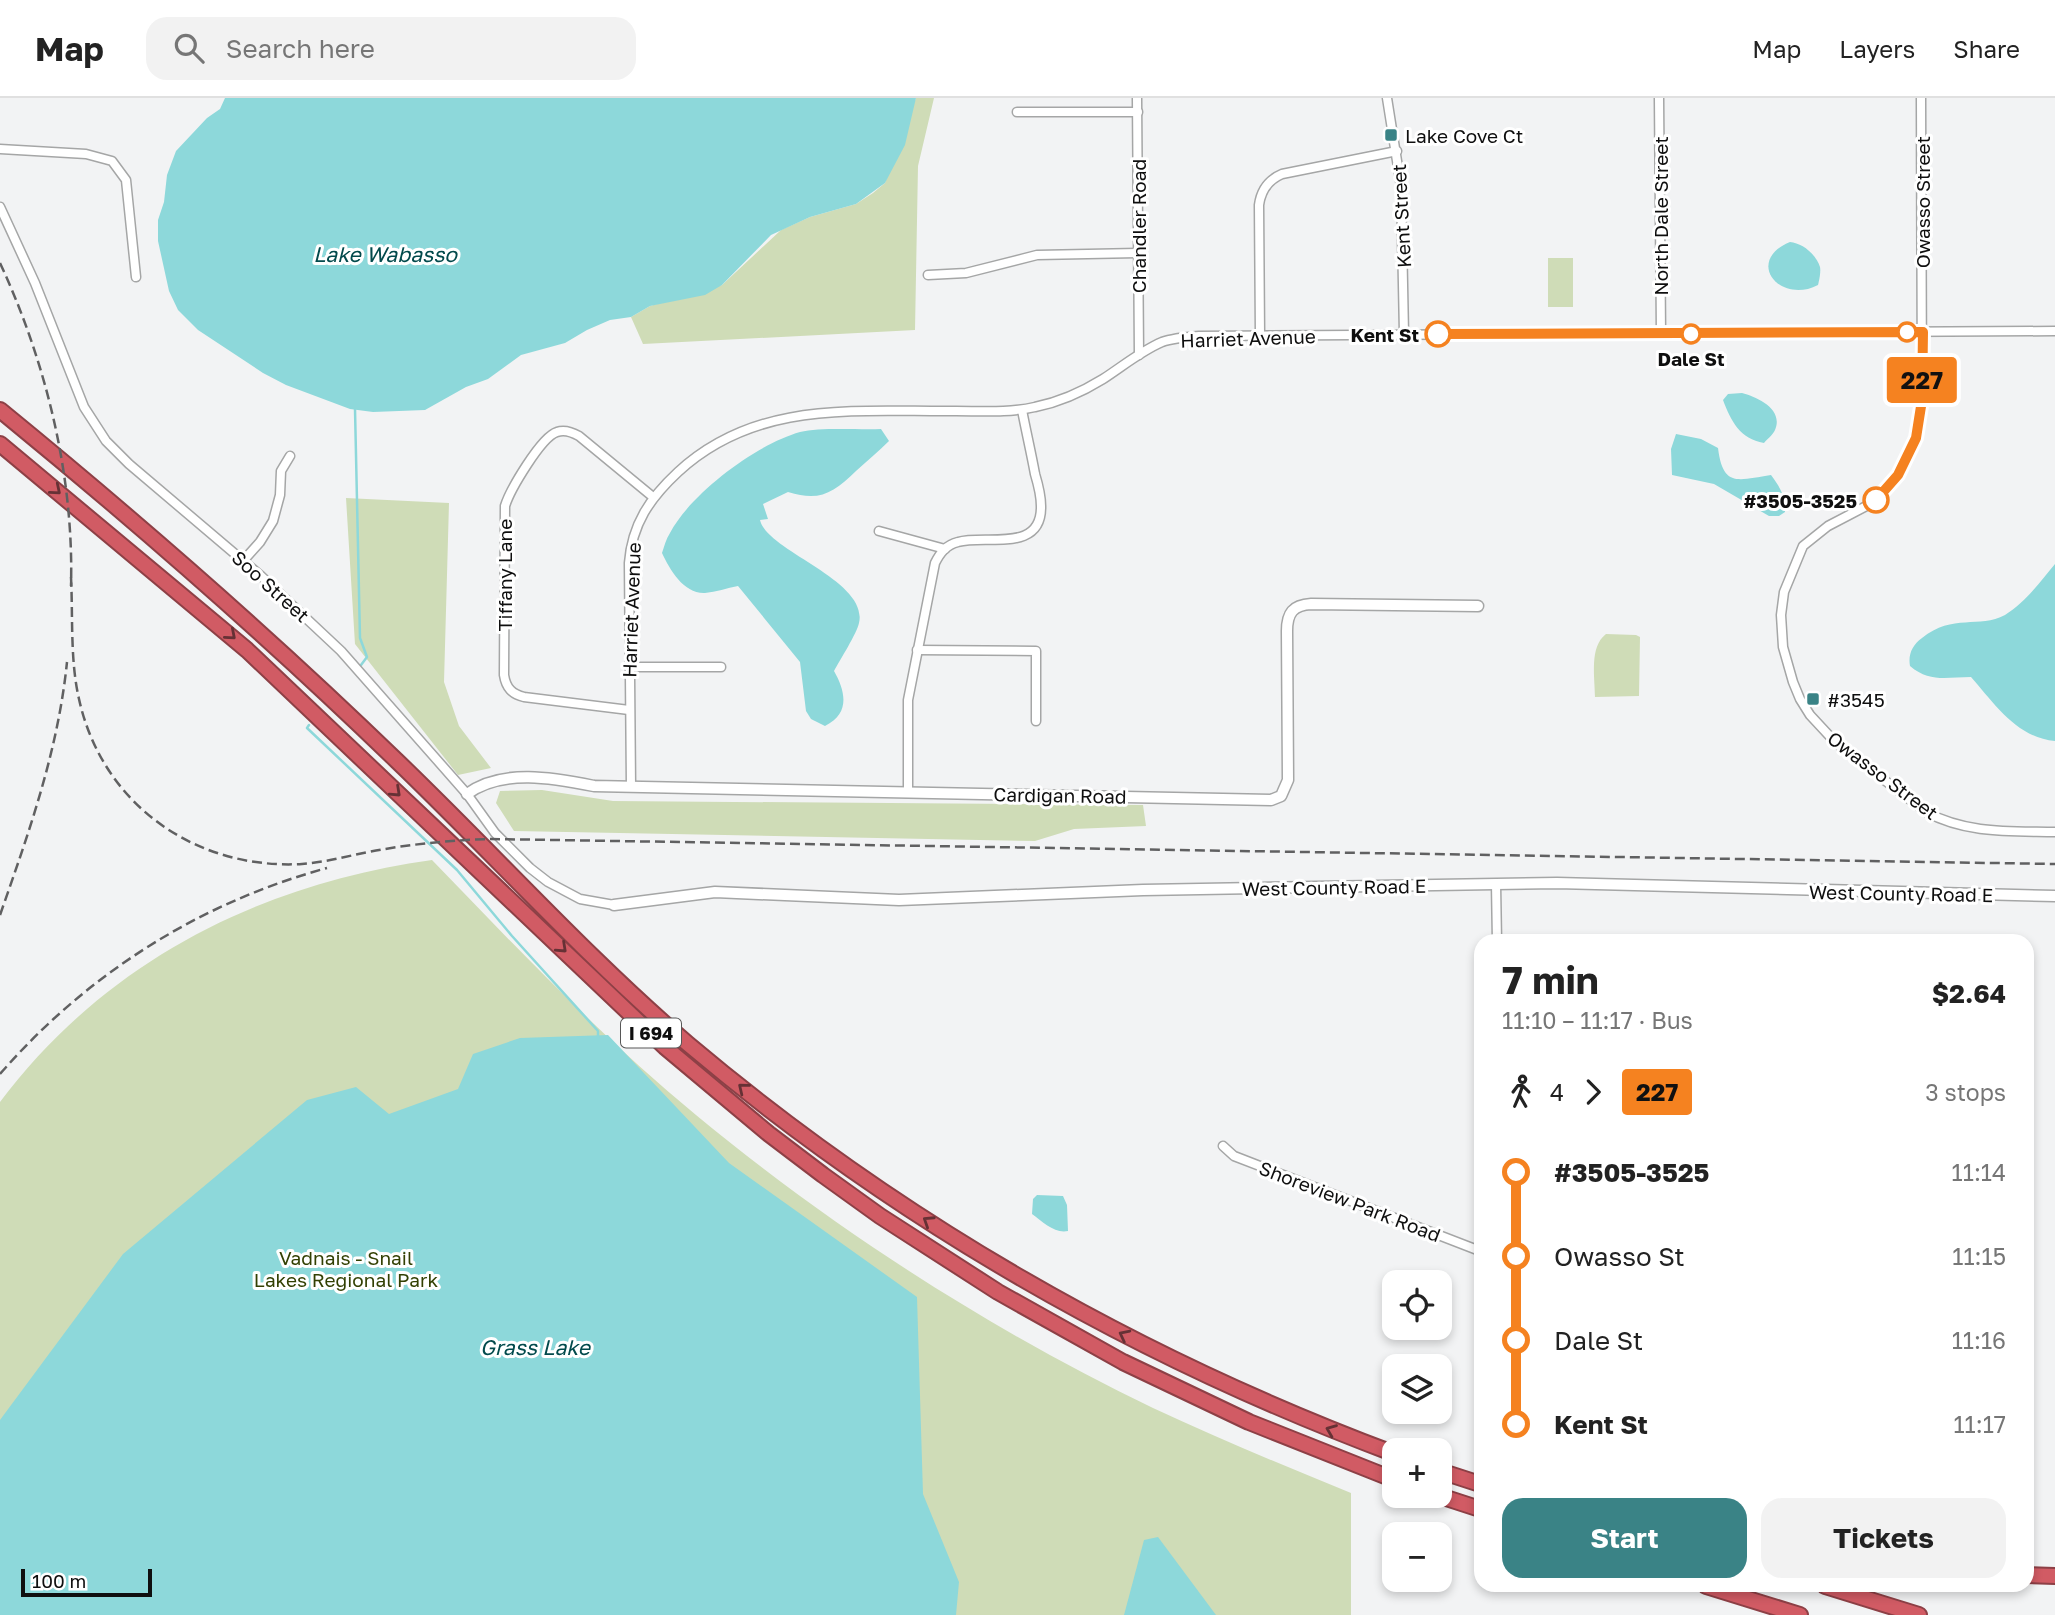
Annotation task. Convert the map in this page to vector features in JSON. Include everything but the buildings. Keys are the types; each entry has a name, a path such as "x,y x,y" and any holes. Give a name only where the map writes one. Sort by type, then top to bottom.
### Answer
{"highway":[{"path":"0,398 37,441"},
{"name":"I 694","path":"0,410 204,582 330,696 638,1000 802,1134 937,1227 1092,1319 1257,1399 1382,1449"},
{"name":"I 694","path":"0,444 247,650 665,1047 769,1134 823,1175 948,1261 1112,1356 1249,1422 1382,1475"},
{"path":"1452,1475 1474,1482"},
{"path":"1452,1500 1474,1507"},
{"path":"2034,1575 2055,1576"},
{"path":"1718,1592 1766,1615"},
{"path":"1725,1592 1800,1615"},
{"path":"1844,1592 1919,1615"}],"street":[{"name":"Chandler Road","path":"1138,98 1139,355"},
{"name":"Kent Street","path":"1387,98 1397,151 1403,222 1404,334"},
{"name":"North Dale Street","path":"1660,98 1661,334"},
{"name":"Owasso Street","path":"1921,98 1923,332 1922,400 1916,438 1898,475 1874,502 1828,526 1815,535 1800,552 1782,603 1781,630 1785,655 1800,699 1822,729 1841,747 1926,812 1940,820 1971,829 2055,832"},
{"path":"1017,112 1138,112"},
{"path":"0,149 86,154 112,161 126,180 136,277"},
{"path":"1260,336 1259,205 1269,182 1282,174 1397,151"},
{"name":"Soo Street","path":"0,207 36,283 84,407 95,426 129,464 243,561 341,651 467,794 511,851 548,883 580,899 614,905"},
{"path":"928,275 966,273 1037,255 1138,253"},
{"name":"Harriet Avenue","path":"631,787 630,548 638,521 653,497 683,467 721,442 758,425 783,418 828,412 1022,410 1050,404 1085,390 1139,355 1165,341 1180,338 1404,334 2055,331"},
{"path":"908,793 908,700 935,564 945,549 957,542 1018,538 1025,535 1037,523 1040,515 1041,499 1022,410"},
{"name":"Tiffany Lane","path":"629,710 517,696 507,686 504,675 505,506 515,482 546,440 557,432 564,431 579,436 653,497"},
{"path":"243,561 260,542 273,521 280,495 281,471 290,456"},
{"path":"879,531 945,549"},
{"name":"Cardigan Road","path":"467,794 494,781 531,778 564,780 594,786 1271,800 1281,796 1288,780 1286,631 1290,612 1297,607 1311,604 1478,606"},
{"path":"917,650 1035,651 1036,721"},
{"path":"629,667 721,667"},
{"path":"1496,884 1497,934"},
{"name":"West County Road E","path":"614,905 715,892 899,900 1143,890 1496,884 1648,884 1807,891 2055,895"},
{"name":"Shoreview Park Road","path":"1223,1146 1234,1156 1474,1249"}],"green space":[{"path":"916,98 934,98 918,166 915,330 643,344 631,317 650,306 722,285 781,230 810,217 856,204 885,183"},
{"path":"1548,258 1573,258 1573,307 1548,307"},
{"path":"346,498 449,503 444,682 459,726 491,768 458,775 355,644"},
{"path":"1606,634 1640,637 1639,696 1595,697 1595,654"},
{"path":"542,790 613,801 1143,805 1146,826 1074,829 1035,841 514,831 496,803 500,791"},
{"name":"Grass Lake","path":"432,860 560,991 627,1055 749,1157 859,1238 974,1311 1093,1378 1202,1430 1351,1493 1351,1615 0,1615 0,1102 42,1052 88,1008 138,970 191,937 248,910 307,888 368,872"}],"water":[{"name":"Lake Wabasso","path":"225,98 916,98 905,145 885,183 856,204 810,217 771,235 722,285 705,295 650,306 631,317 610,320 587,330 565,343 521,355 488,379 466,387 425,410 373,412 350,409 286,385 263,373 198,330 178,310 169,291 158,241 158,220 164,202 167,175 176,151 207,118 220,109"},
{"path":"1790,242 1804,247 1818,262 1818,285 1804,290 1791,289 1772,278 1770,260 1776,250"},
{"path":"1742,393 1768,405 1776,416 1775,430 1764,443 1743,433 1726,408 1723,400 1728,394"},
{"path":"881,429 889,441 833,490 818,496 788,492 763,504 768,519 760,520 767,532 834,580 849,593 858,607 858,627 834,671 843,694 842,709 833,721 825,726 811,719 806,711 800,662 738,586 705,593 691,590 674,573 662,553 670,533 693,502 727,472 764,447 808,430"},
{"path":"1676,434 1701,439 1718,448 1724,470 1734,478 1750,479 1771,475 1782,492 1785,512 1779,516 1769,516 1714,484 1672,475 1671,449"},
{"path":"2055,564 2055,741 2029,733 2007,718 1971,677 1932,677 1910,666 1912,650 1933,630 1955,623 1985,621 2005,615 2026,598"},
{"name":"Grass Lake","path":"608,1035 729,1163 917,1297 923,1494 959,1582 956,1615 0,1615 0,1420 123,1254 307,1100 356,1087 389,1114 458,1089 473,1054 520,1038"},
{"path":"1037,1195 1063,1196 1067,1205 1068,1231 1054,1229 1032,1214 1033,1199"},
{"path":"1158,1537 1216,1615 1124,1615 1144,1540"}],"waterway":[{"path":"355,409 360,638 367,657 361,665"},
{"path":"309,725 307,728 457,870 512,936 598,1031 598,1037"}],"railway":[{"path":"0,263 31,340 54,420 68,503 71,586"},
{"path":"71,577 76,684 91,736 108,770 131,799 159,823 190,842 225,856 263,863 312,863 412,845 491,839 2055,864"},
{"path":"0,915 32,822 49,759 67,662"},
{"path":"0,1074 70,1005 108,974 148,947 190,922 234,901 327,868"}],"bus line":[{"name":"227","path":"1438,334 1923,332 1922,400 1916,438 1898,475 1876,500"}],"place":[{"name":"Lake Cove Ct","path":"1391,135"},
{"name":"Kent St","path":"1438,334"},
{"name":"Dale St","path":"1691,334"},
{"name":"#3505-3525","path":"1876,500"},
{"name":"#3545","path":"1813,699"}],"park label":[{"name":"Vadnais - Snail Lakes Regional Park","path":"346,1268"}]}
